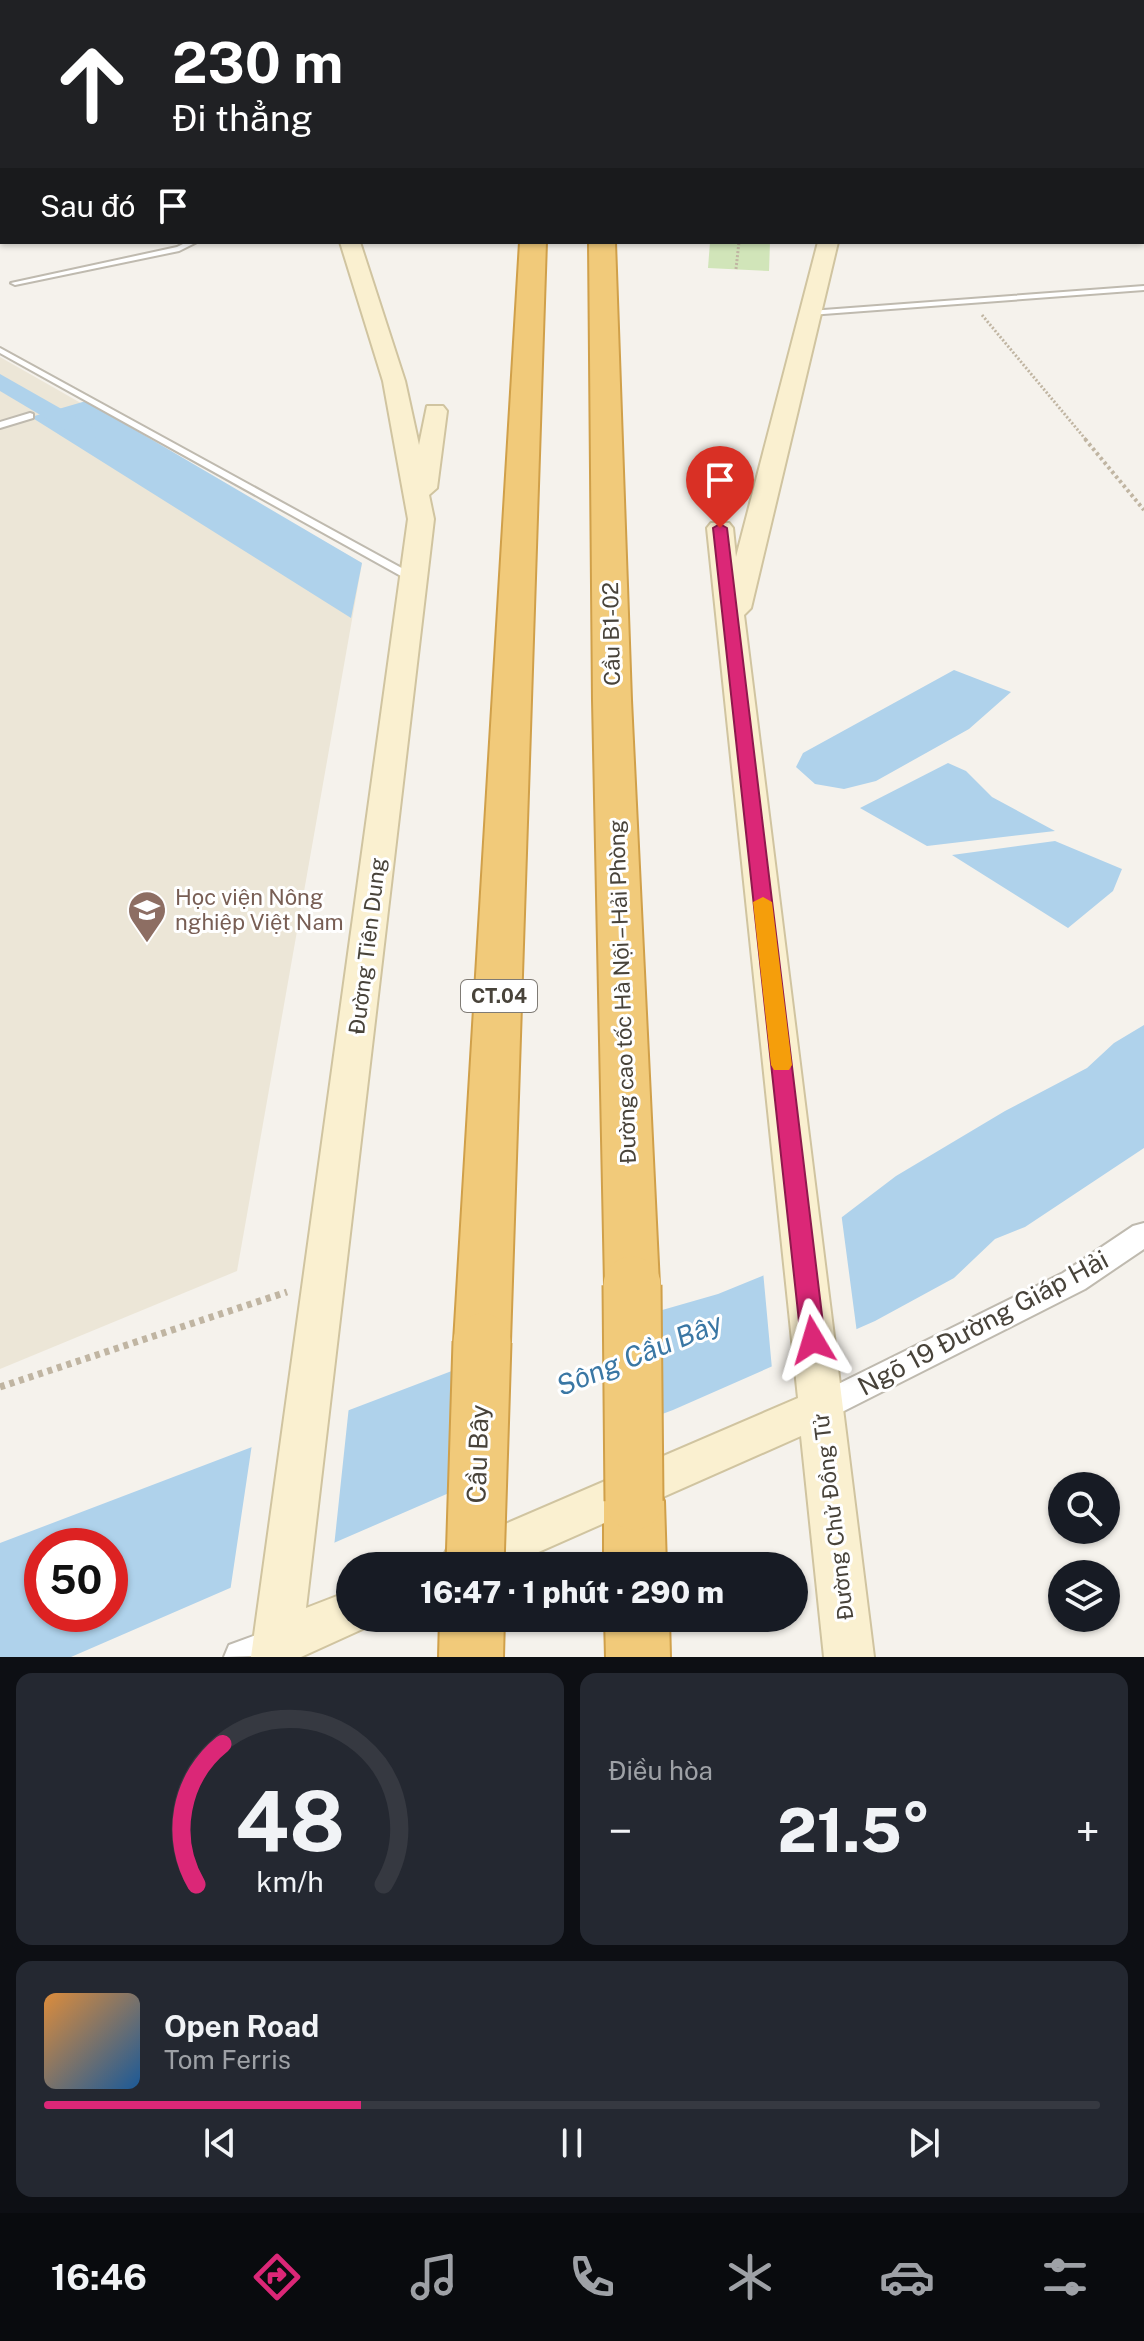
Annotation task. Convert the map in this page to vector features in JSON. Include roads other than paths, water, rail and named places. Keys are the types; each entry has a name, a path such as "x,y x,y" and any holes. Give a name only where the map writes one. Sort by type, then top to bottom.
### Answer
{"highway":[{"name":"Cầu Bây","path":"475,1552 482,1342 533,244"},
{"name":"Cầu B1-02","path":"602,244 612,700"},
{"name":"Đường cao tốc Hà Nội – Hải Phòng","path":"612,700 632,1285 635,1552"},
{"path":"471,1657 472,1632"},
{"path":"637,1632 638,1657"}],"main road":[{"name":"Đường Tiên Dung","path":"269,1645 310,1395 421,519 394,381 351,244"},
{"name":"Đường Chử Đồng Tử","path":"827,244 732,631 849,1657"},
{"path":"421,519 435,411"},
{"path":"720,528 732,631"},
{"path":"484,1552 818,1388"},
{"path":"269,1645 336,1618"}],"street":[{"name":"Ngõ 19 Đường Giáp Hải","path":"818,1388 1074,1281 1144,1234"}],"lane":[{"path":"15,283 179,249 189,244"},
{"path":"810,313 1144,288"},
{"path":"0,350 414,579"},
{"path":"0,425 30,416"}],"water":[{"path":"86,401 362,563 351,618 31,417"},
{"path":"954,670 1011,692 969,729 876,781 844,789 815,784 796,767 803,753"},
{"path":"948,763 966,771 992,797 1055,831 927,846 860,808"},
{"path":"1055,841 1122,869 1113,891 1068,928 952,855"},
{"name":"Sông Cầu Bây","path":"1144,1025 1144,1148 1025,1227 995,1239 954,1278 875,1321 673,1410 449,1493 71,1657 0,1657 0,1543 24,1534 24,1632 128,1632 128,1528 39,1528 457,1369 718,1294 816,1254 825,1230 896,1176 1005,1111 1087,1068 1114,1043"}],"waterway":[{"path":"0,381 87,433"}],"place":[{"name":"Học viện Nông nghiệp Việt Nam","path":"147,944"}]}
